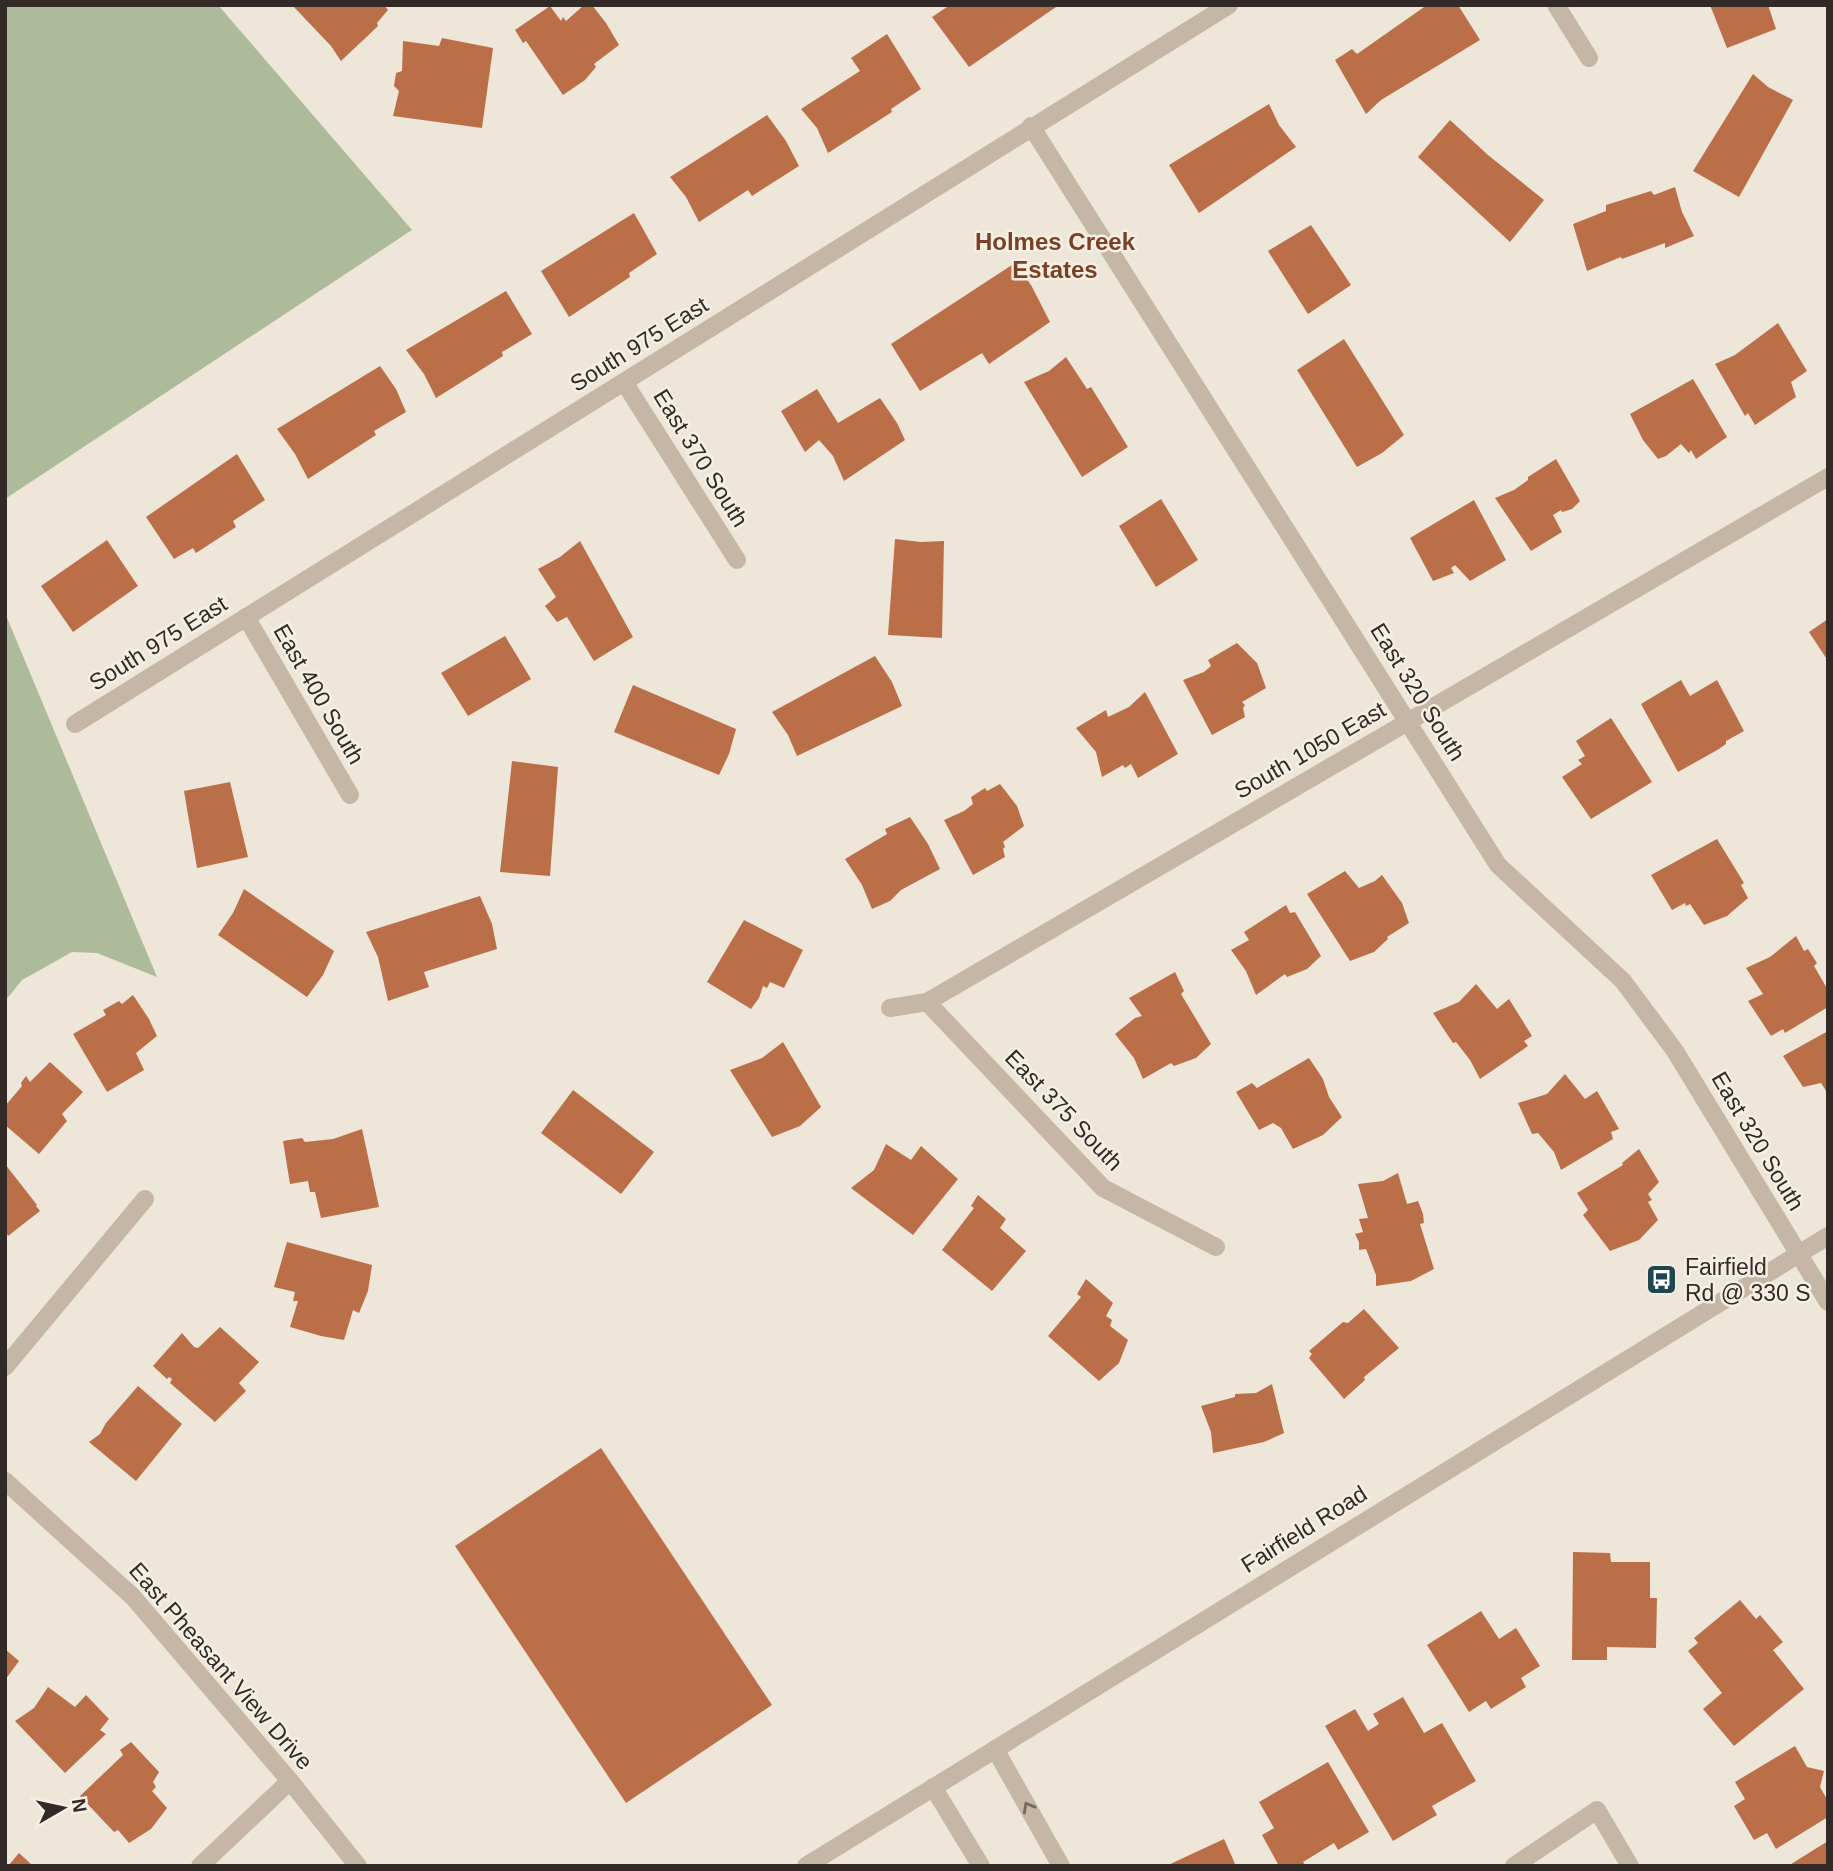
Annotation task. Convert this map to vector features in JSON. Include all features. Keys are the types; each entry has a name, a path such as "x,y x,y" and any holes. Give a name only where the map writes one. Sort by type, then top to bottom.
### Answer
{"street":[{"name":"South 975 East","path":"75,724 1229,5"},
{"path":"1556,5 1589,58"},
{"name":"East 320 South","path":"1031,126 1499,865 1623,981 1675,1051 1828,1302"},
{"name":"East 370 South","path":"624,382 737,560"},
{"name":"South 1050 East","path":"927,1002 1828,477"},
{"name":"East 400 South","path":"246,617 350,795"},
{"path":"890,1008 927,1002"},
{"name":"East 375 South","path":"927,1002 1103,1188 1216,1247"},
{"path":"5,1367 145,1199"},
{"name":"Fairfield Road","path":"806,1866 1828,1236"},
{"name":"East Pheasant View Drive","path":"5,1481 133,1597 290,1781 358,1866"},
{"path":"995,1749 1061,1866"},
{"path":"200,1866 290,1781"},
{"path":"933,1787 981,1866"},
{"path":"1514,1866 1597,1810 1630,1866"}],"green space":[{"path":"5,5 218,5 412,230 5,499"},
{"path":"5,613 157,977 97,953 72,952 22,980 5,1001"}],"building":[{"path":"292,5 384,5 388,10 377,23 378,26 341,61 331,46"},
{"path":"584,5 592,5 619,45 594,64 596,67 585,80 563,95 526,41 523,43 515,30 550,6 561,21 563,17 566,21"},
{"path":"950,5 1059,5 969,67 932,17"},
{"path":"1427,5 1458,5 1480,40 1381,100 1366,114 1335,60 1352,49 1357,54"},
{"path":"1710,5 1768,5 1776,29 1727,48"},
{"path":"887,34 921,89 891,109 892,112 828,153 817,128 801,109 860,71 851,58"},
{"path":"442,38 493,48 482,128 393,116 399,91 394,86 396,73 402,71 403,41 439,46"},
{"path":"1753,74 1768,87 1793,100 1739,197 1693,171"},
{"path":"1269,104 1279,125 1296,147 1199,213 1169,165"},
{"path":"767,115 786,141 799,166 752,196 748,190 699,222 686,197 670,177"},
{"path":"1450,120 1544,200 1510,242 1418,157"},
{"path":"1675,187 1682,212 1694,236 1665,248 1665,243 1622,259 1621,257 1587,271 1573,224 1606,211 1606,205 1651,191 1654,195"},
{"path":"634,213 657,254 629,273 630,277 569,317 541,271"},
{"path":"1311,225 1351,285 1308,314 1268,251"},
{"path":"1015,263 1031,285 1050,322 989,364 982,353 920,391 891,344"},
{"path":"506,291 532,334 502,352 503,356 436,398 424,374 406,350"},
{"path":"1778,323 1807,371 1791,382 1796,397 1755,425 1748,413 1745,416 1715,364 1735,355"},
{"path":"1344,339 1404,435 1382,453 1357,467 1297,370"},
{"path":"1066,357 1087,389 1091,387 1128,447 1082,477 1024,382 1049,371"},
{"path":"380,366 396,389 406,412 374,431 376,435 308,479 295,454 277,429"},
{"path":"1693,379 1727,437 1696,459 1691,450 1689,453 1681,444 1658,459 1643,440 1630,414"},
{"path":"817,389 838,423 880,398 905,440 844,481 833,456 819,440 805,452 781,411"},
{"path":"237,454 265,500 233,521 236,527 196,553 193,548 174,559 146,517"},
{"path":"1556,459 1580,501 1572,509 1561,510 1553,515 1562,532 1531,551 1495,498 1514,490 1528,480 1528,477"},
{"path":"1161,499 1198,560 1156,587 1119,526"},
{"path":"1474,500 1506,560 1470,581 1455,565 1451,568 1454,573 1433,581 1410,538"},
{"path":"895,539 944,541 942,638 888,635"},
{"path":"107,540 138,586 73,632 41,586"},
{"path":"580,541 633,637 594,661 567,617 557,622 545,606 556,597 538,569 560,557"},
{"path":"1828,619 1828,661 1809,632"},
{"path":"505,636 531,679 468,716 441,673"},
{"path":"1237,643 1257,663 1266,688 1242,702 1245,705 1245,717 1212,735 1183,680 1204,672 1211,666 1208,660"},
{"path":"875,656 892,682 902,706 797,756 788,735 772,712"},
{"path":"1681,680 1690,696 1717,680 1744,731 1678,772 1641,704"},
{"path":"633,685 736,729 729,754 719,775 614,732"},
{"path":"1145,692 1178,754 1138,778 1131,764 1125,768 1123,765 1102,777 1096,752 1076,728 1106,710 1108,717 1129,707"},
{"path":"1611,718 1652,782 1591,819 1562,777 1582,764 1578,760 1585,756 1576,741"},
{"path":"512,761 558,767 550,876 500,872"},
{"path":"230,782 248,857 197,868 184,791"},
{"path":"1000,784 1017,806 1024,826 1003,842 1005,857 973,875 944,820 973,804 971,797 985,788 987,791"},
{"path":"910,817 940,869 901,890 890,901 872,909 862,885 845,859 887,834 885,829"},
{"path":"1717,839 1744,883 1741,885 1748,898 1727,916 1704,925 1690,904 1686,906 1685,903 1672,910 1651,875"},
{"path":"1345,871 1359,888 1382,875 1402,903 1409,923 1387,937 1374,952 1350,961 1307,894"},
{"path":"244,889 334,951 323,975 307,997 218,935 233,913"},
{"path":"480,896 492,924 497,949 424,972 429,987 388,1001 378,957 366,932"},
{"path":"1286,905 1290,913 1295,912 1321,956 1307,969 1287,977 1285,974 1256,995 1246,971 1231,950 1249,940 1244,932"},
{"path":"744,920 803,950 784,988 770,982 767,988 763,986 751,1009 707,982"},
{"path":"1796,936 1804,951 1808,949 1817,963 1814,966 1828,990 1828,1007 1785,1033 1783,1029 1771,1036 1748,1001 1763,994 1746,968 1770,957"},
{"path":"1175,972 1184,991 1181,994 1211,1044 1196,1058 1174,1066 1171,1063 1143,1079 1134,1058 1115,1034 1135,1018 1142,1016 1129,998"},
{"path":"1476,984 1497,1009 1509,999 1532,1036 1524,1041 1528,1046 1480,1079 1470,1060 1456,1042 1453,1043 1433,1013 1459,1002"},
{"path":"133,995 157,1036 136,1053 144,1070 107,1092 73,1034 106,1015 103,1010 119,1001 122,1004"},
{"path":"1828,1031 1828,1094 1821,1083 1803,1087 1783,1056"},
{"path":"783,1042 821,1107 800,1126 772,1137 730,1070 762,1058"},
{"path":"1309,1058 1342,1117 1323,1135 1293,1149 1281,1128 1273,1123 1259,1130 1236,1092 1252,1083 1257,1088"},
{"path":"50,1062 83,1092 62,1114 67,1121 39,1154 5,1125 5,1106 22,1086 26,1076 30,1082"},
{"path":"1565,1074 1585,1099 1597,1091 1619,1129 1611,1132 1613,1139 1561,1170 1554,1152 1538,1133 1532,1134 1518,1103 1547,1094"},
{"path":"573,1090 654,1152 621,1194 541,1133"},
{"path":"362,1129 379,1207 321,1218 315,1192 310,1192 308,1181 290,1184 283,1141 302,1138 305,1142 333,1139"},
{"path":"886,1144 911,1160 921,1146 958,1179 913,1235 851,1188 874,1170"},
{"path":"1639,1149 1659,1182 1648,1194 1652,1200 1648,1202 1658,1220 1639,1240 1610,1251 1583,1215 1588,1210 1577,1193 1623,1165 1622,1163"},
{"path":"5,1164 40,1211 8,1236 5,1230"},
{"path":"1398,1173 1407,1204 1418,1201 1423,1214 1424,1223 1420,1224 1434,1269 1411,1281 1376,1286 1376,1275 1366,1249 1359,1250 1355,1234 1363,1232 1359,1219 1368,1218 1358,1184 1383,1181"},
{"path":"978,1195 1006,1219 1000,1228 1026,1251 992,1291 942,1250 974,1208 971,1206"},
{"path":"287,1242 372,1265 368,1291 359,1313 353,1310 344,1340 290,1327 298,1301 293,1301 295,1292 274,1287"},
{"path":"1086,1279 1113,1303 1106,1316 1112,1320 1110,1326 1128,1340 1119,1363 1099,1381 1048,1336 1081,1297 1077,1294"},
{"path":"1364,1309 1399,1348 1364,1377 1365,1380 1344,1399 1309,1358 1312,1354 1309,1351 1343,1322 1348,1323"},
{"path":"220,1327 259,1362 239,1383 246,1391 215,1422 170,1383 172,1379 167,1379 153,1366 182,1333 198,1348"},
{"path":"1272,1384 1284,1433 1264,1442 1213,1453 1211,1432 1201,1406 1235,1397 1235,1394 1256,1393"},
{"path":"138,1386 182,1424 136,1481 89,1442 100,1434 106,1423"},
{"path":"601,1448 772,1705 626,1803 455,1546"},
{"path":"1573,1552 1610,1553 1611,1562 1650,1562 1650,1598 1657,1598 1656,1648 1607,1647 1607,1660 1572,1660"},
{"path":"1740,1600 1756,1619 1760,1615 1783,1642 1773,1650 1804,1689 1734,1746 1703,1709 1722,1693 1688,1651 1698,1643 1694,1638"},
{"path":"1481,1611 1499,1639 1516,1628 1540,1666 1521,1678 1526,1687 1491,1709 1486,1701 1469,1712 1427,1645"},
{"path":"5,1649 19,1661 5,1680"},
{"path":"48,1687 75,1707 86,1695 109,1719 100,1730 106,1734 65,1773 15,1721 34,1708"},
{"path":"1403,1697 1424,1733 1442,1723 1476,1781 1432,1806 1437,1815 1393,1841 1325,1726 1355,1709 1368,1731 1379,1724 1373,1714"},
{"path":"131,1742 159,1772 153,1782 156,1787 152,1791 167,1808 151,1829 129,1843 118,1830 114,1832 80,1796 123,1755 120,1750"},
{"path":"1795,1746 1807,1767 1824,1771 1820,1787 1828,1801 1828,1817 1776,1849 1767,1833 1754,1840 1734,1806 1745,1799 1735,1782"},
{"path":"1328,1762 1369,1832 1338,1850 1334,1843 1303,1862 1306,1866 1279,1866 1262,1835 1274,1828 1259,1802"},
{"path":"1224,1839 1236,1866 1166,1866"},
{"path":"1828,1841 1828,1866 1788,1866"},
{"path":"19,1853 33,1866 8,1866"}],"place":[{"name":"Fairfield Rd @ 330 S","path":"1662,1280"}],"district":[{"name":"Holmes Creek Estates","path":"1055,256"}]}
